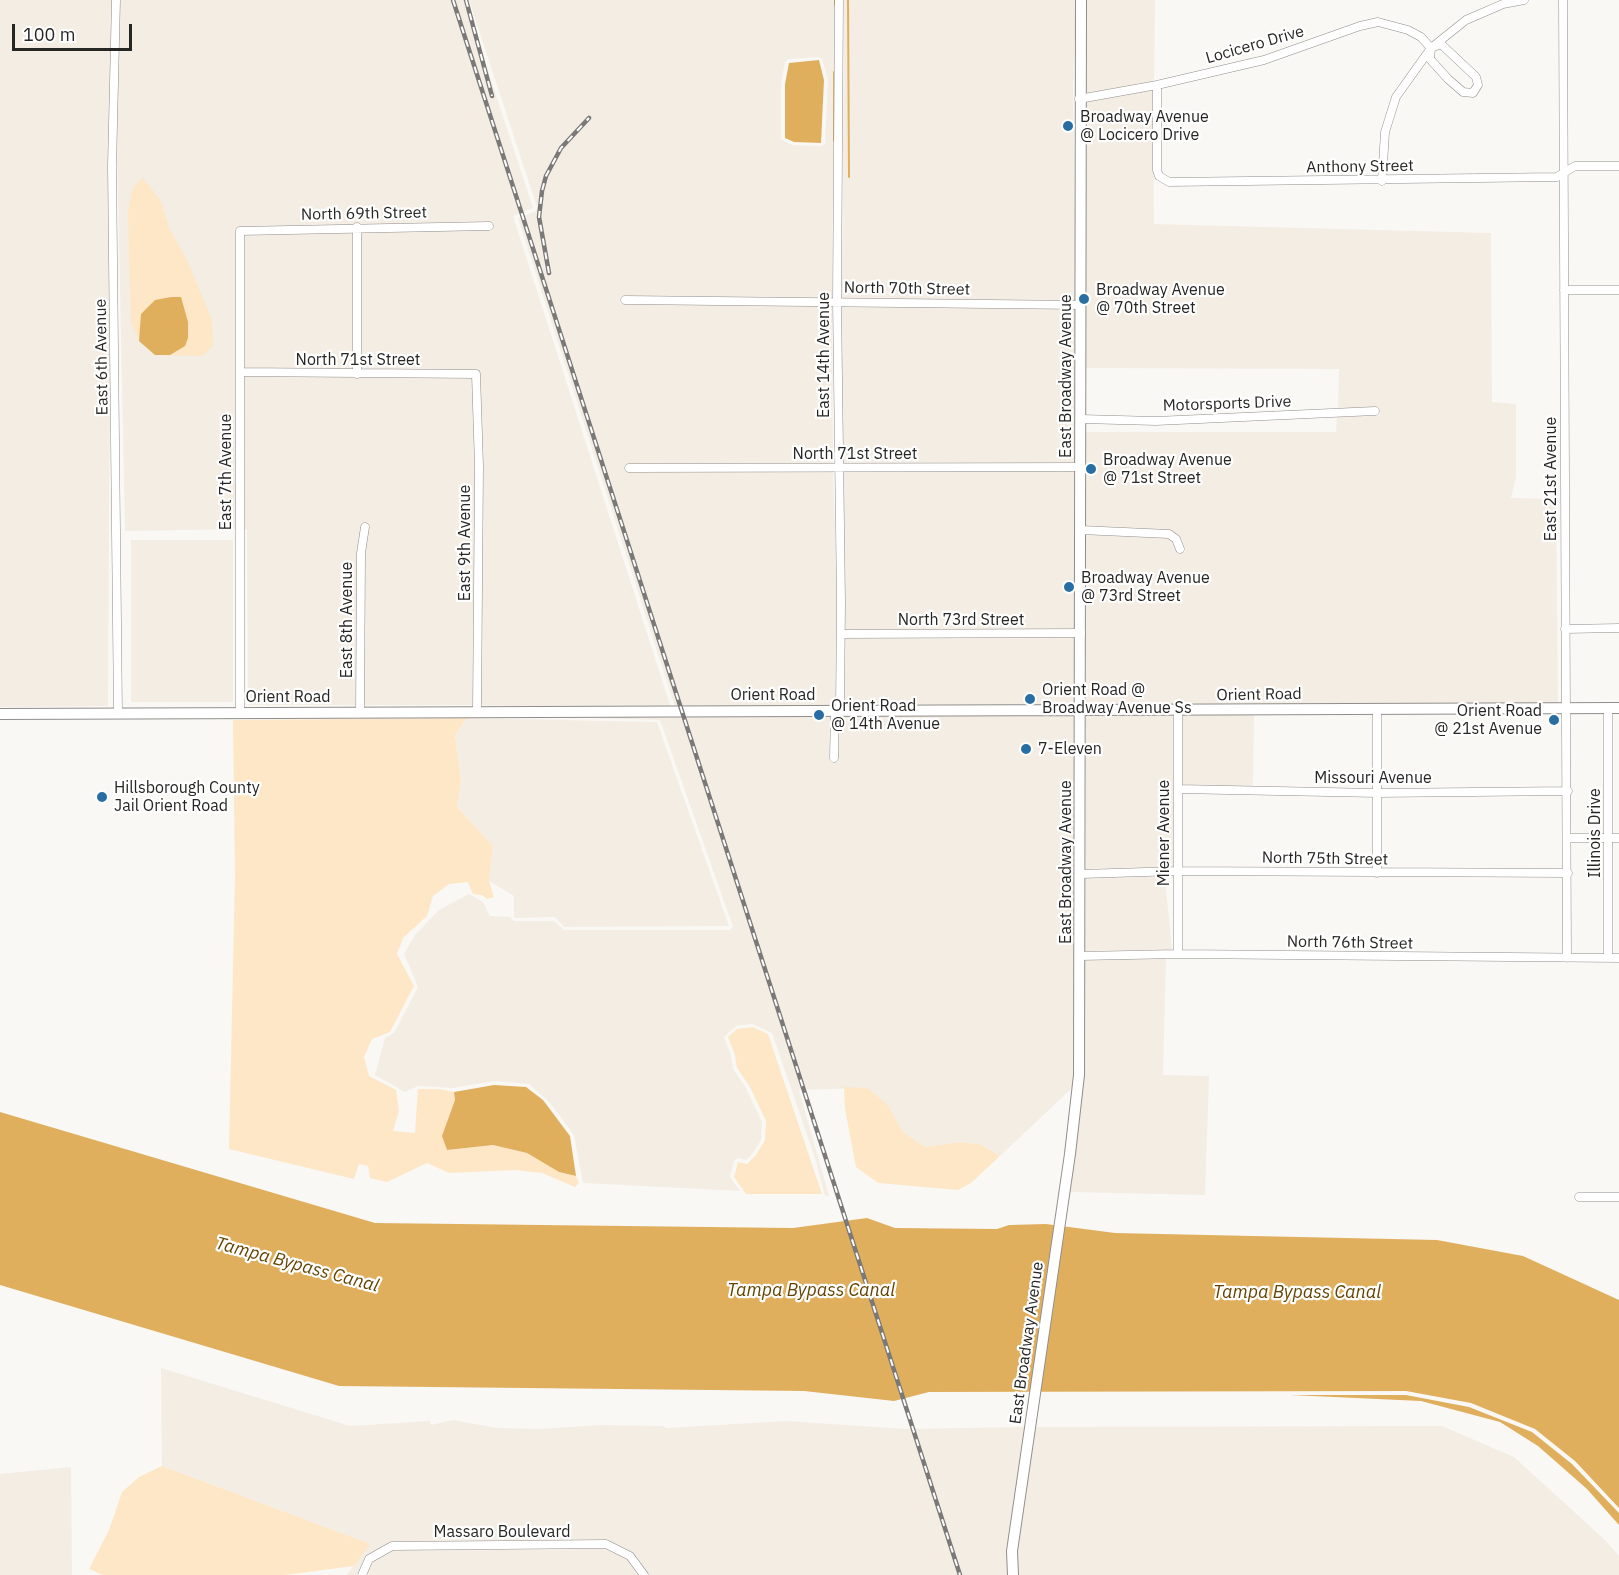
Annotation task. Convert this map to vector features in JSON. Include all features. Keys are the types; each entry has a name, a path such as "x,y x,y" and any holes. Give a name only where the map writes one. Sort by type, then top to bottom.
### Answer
{"street":[{"name":"East 6th Avenue","path":"116,0 112,166 118,713"},
{"name":"East 14th Avenue","path":"834,758 840,634 837,467 839,0"},
{"name":"East Broadway Avenue","path":"1013,1575 1012,1551 1079,1075 1081,305 1079,99 1081,0"},
{"path":"1382,181 1385,132 1396,97 1431,48 1466,20 1503,4 1524,0"},
{"name":"East 21st Avenue","path":"1563,0 1567,958"},
{"name":"Locicero Drive","path":"1079,99 1157,85 1264,60 1360,26 1378,22 1408,30 1421,37 1431,48 1430,59 1448,79 1462,92 1473,93 1478,81 1461,60 1441,44 1431,48"},
{"name":"Anthony Street","path":"1157,85 1157,170 1159,176 1169,182 1382,181 1563,176 1575,166 1619,166"},
{"name":"North 69th Street","path":"240,231 489,226"},
{"path":"357,227 357,374"},
{"name":"East 7th Avenue","path":"240,231 240,712"},
{"path":"1564,290 1619,290"},
{"name":"North 70th Street","path":"625,300 1081,305"},
{"name":"North 71st Street","path":"240,372 476,374"},
{"name":"East 9th Avenue","path":"476,374 477,713"},
{"name":"Motorsports Drive","path":"1081,419 1156,421 1375,411"},
{"name":"North 71st Street","path":"629,468 1080,467"},
{"name":"East 8th Avenue","path":"360,713 361,553 365,527"},
{"path":"1080,530 1169,534 1176,539 1180,549"},
{"path":"1565,629 1619,628"},
{"name":"North 73rd Street","path":"840,634 1081,633"},
{"path":"1377,708 1377,873"},
{"name":"Orient Road","path":"0,714 1613,708"},
{"name":"Illinois Drive","path":"1608,958 1613,708"},
{"name":"Miener Avenue","path":"1178,711 1178,954"},
{"name":"Missouri Avenue","path":"1178,789 1377,792 1568,791"},
{"path":"1568,838 1619,838"},
{"name":"North 75th Street","path":"1081,873 1178,871 1568,873"},
{"name":"North 76th Street","path":"1080,956 1178,954 1619,958"},
{"path":"1579,1197 1619,1197"},
{"name":"Massaro Boulevard","path":"362,1575 369,1559 392,1546 596,1545 606,1545 630,1556 644,1575"}],"shaded area":[{"path":"0,0 112,0 108,706 0,707"},
{"path":"114,0 465,0 533,208 513,216 672,711 474,705 248,705 247,529 125,531"},
{"path":"469,0 835,0 832,298 621,296 620,304 832,306 833,463 625,464 624,471 833,471 837,602 835,706 675,707 518,218 536,211 537,207","holes":["819,57 822,59 828,80 825,144 821,146 792,145 781,139 781,84 785,62 788,59"]},
{"path":"844,0 1076,0 1073,96 1076,301 842,298"},
{"path":"1085,0 1155,0 1154,81 1084,94"},
{"path":"1153,90 1154,224 1491,233 1492,402 1516,404 1516,477 1511,498 1556,499 1558,704 1086,707 1085,535 1167,538 1172,542 1177,554 1186,551 1181,538 1169,530 1085,526 1085,432 1336,432 1337,417 1380,415 1379,407 1338,409 1339,369 1086,368 1083,102"},
{"path":"143,178 161,201 169,228 188,262 212,320 213,346 202,356 155,355 139,341 131,323 128,212 133,187"},
{"path":"842,306 1076,309 1076,463 842,463"},
{"path":"842,471 1076,471 1077,629 845,630"},
{"path":"131,540 233,540 233,702 131,702"},
{"path":"1077,637 1077,707 844,706 845,638"},
{"path":"830,714 829,761 838,762 839,714 1077,715 1073,1087 1000,1156 980,1144 960,1142 925,1147 903,1132 888,1105 868,1088 799,1090 829,1196 825,1196 816,1161 772,1033 752,1024 736,1026 724,1037 733,1069 746,1088 762,1122 761,1140 753,1153 746,1160 738,1158 734,1161 730,1177 740,1191 583,1183 574,1135 551,1104 529,1084 494,1081 453,1088 418,1086 405,1092 375,1075 385,1038 394,1033 418,987 404,954 415,935 439,910 469,894 483,902 490,916 510,917 514,921 554,921 564,930 729,930 733,927 660,720 557,717"},
{"path":"1254,714 1253,787 1182,785 1182,715"},
{"path":"1086,715 1173,715 1173,867 1086,869"},
{"path":"467,718 657,722 729,926 564,927 555,917 514,918 514,896 489,881 493,846 457,807 461,780 455,735"},
{"path":"467,718 455,735 461,780 457,807 493,846 489,881 494,897 487,899 482,895 473,894 468,882 449,884 433,896 427,916 403,938 397,954 414,986 390,1032 372,1039 364,1057 369,1076 396,1090 399,1111 393,1131 415,1133 418,1089 454,1092 455,1100 443,1136 447,1150 493,1145 527,1153 559,1172 576,1176 579,1183 575,1187 542,1173 515,1170 449,1173 427,1163 387,1182 370,1178 368,1166 359,1164 354,1179 229,1149 235,875 233,720"},
{"path":"1173,876 1173,878 1165,879 1172,950 1085,951 1086,878"},
{"path":"1166,958 1163,1075 1209,1076 1205,1195 1069,1192 1084,960"},
{"path":"753,1027 768,1034 822,1194 746,1194 734,1177 738,1162 747,1164 765,1140 766,1121 750,1087 737,1068 728,1037 737,1029"},
{"path":"844,1087 868,1088 888,1105 903,1132 925,1147 960,1142 980,1144 1000,1156 971,1183 958,1190 878,1183 856,1167 845,1109"},
{"path":"161,1368 350,1426 430,1421 431,1425 453,1420 497,1428 540,1429 600,1425 667,1428 786,1421 906,1429 1025,1427 1008,1575 649,1575 634,1554 606,1540 392,1542 366,1556 357,1575 347,1575 369,1544 162,1466"},
{"path":"1442,1426 1514,1457 1605,1540 1619,1556 1619,1575 1018,1575 1017,1552 1035,1427"},
{"path":"162,1466 370,1544 354,1566 285,1575 103,1575 89,1569 109,1530 122,1492 139,1477"},
{"path":"71,1467 72,1575 0,1575 0,1474"},
{"path":"605,1549 627,1559 639,1575 367,1575 373,1562 394,1550"}],"water":[{"path":"819,60 824,80 821,143 794,142 785,138 785,84 789,63"},
{"path":"181,297 188,322 188,338 185,346 170,355 155,355 139,341 141,314 155,300"},
{"path":"494,1085 526,1087 543,1100 570,1136 576,1176 559,1172 527,1153 493,1145 447,1150 442,1136 455,1100 454,1092"},
{"name":"Tampa Bypass Canal","path":"0,1112 375,1223 793,1228 867,1218 895,1228 997,1229 1009,1225 1046,1224 1115,1233 1437,1240 1523,1256 1619,1300 1619,1508 1575,1461 1535,1429 1471,1403 1406,1391 929,1392 894,1401 804,1391 339,1386 0,1285"},
{"path":"1290,1395 1406,1395 1469,1407 1532,1432 1572,1464 1619,1513 1619,1525 1587,1489 1538,1446 1500,1422 1421,1401"}],"waterway":[{"path":"835,0 835,5"},
{"path":"848,0 849,177"},
{"path":"834,72 834,141"}],"railway":[{"path":"453,0 960,1575"},
{"path":"466,0 492,96"},
{"path":"549,273 539,217 542,191 546,176 561,148 589,118"}],"place":[{"name":"Broadway Avenue @ Locicero Drive","path":"1068,126"},
{"name":"Broadway Avenue @ 70th Street","path":"1084,299"},
{"name":"Broadway Avenue @ 71st Street","path":"1091,469"},
{"name":"Broadway Avenue @ 73rd Street","path":"1069,587"},
{"name":"Orient Road @ Broadway Avenue Ss","path":"1030,699"},
{"name":"Orient Road @ 14th Avenue","path":"819,715"},
{"name":"Orient Road @ 21st Avenue","path":"1554,720"},
{"name":"7-Eleven","path":"1026,749"},
{"name":"Hillsborough County Jail Orient Road","path":"102,797"}]}
